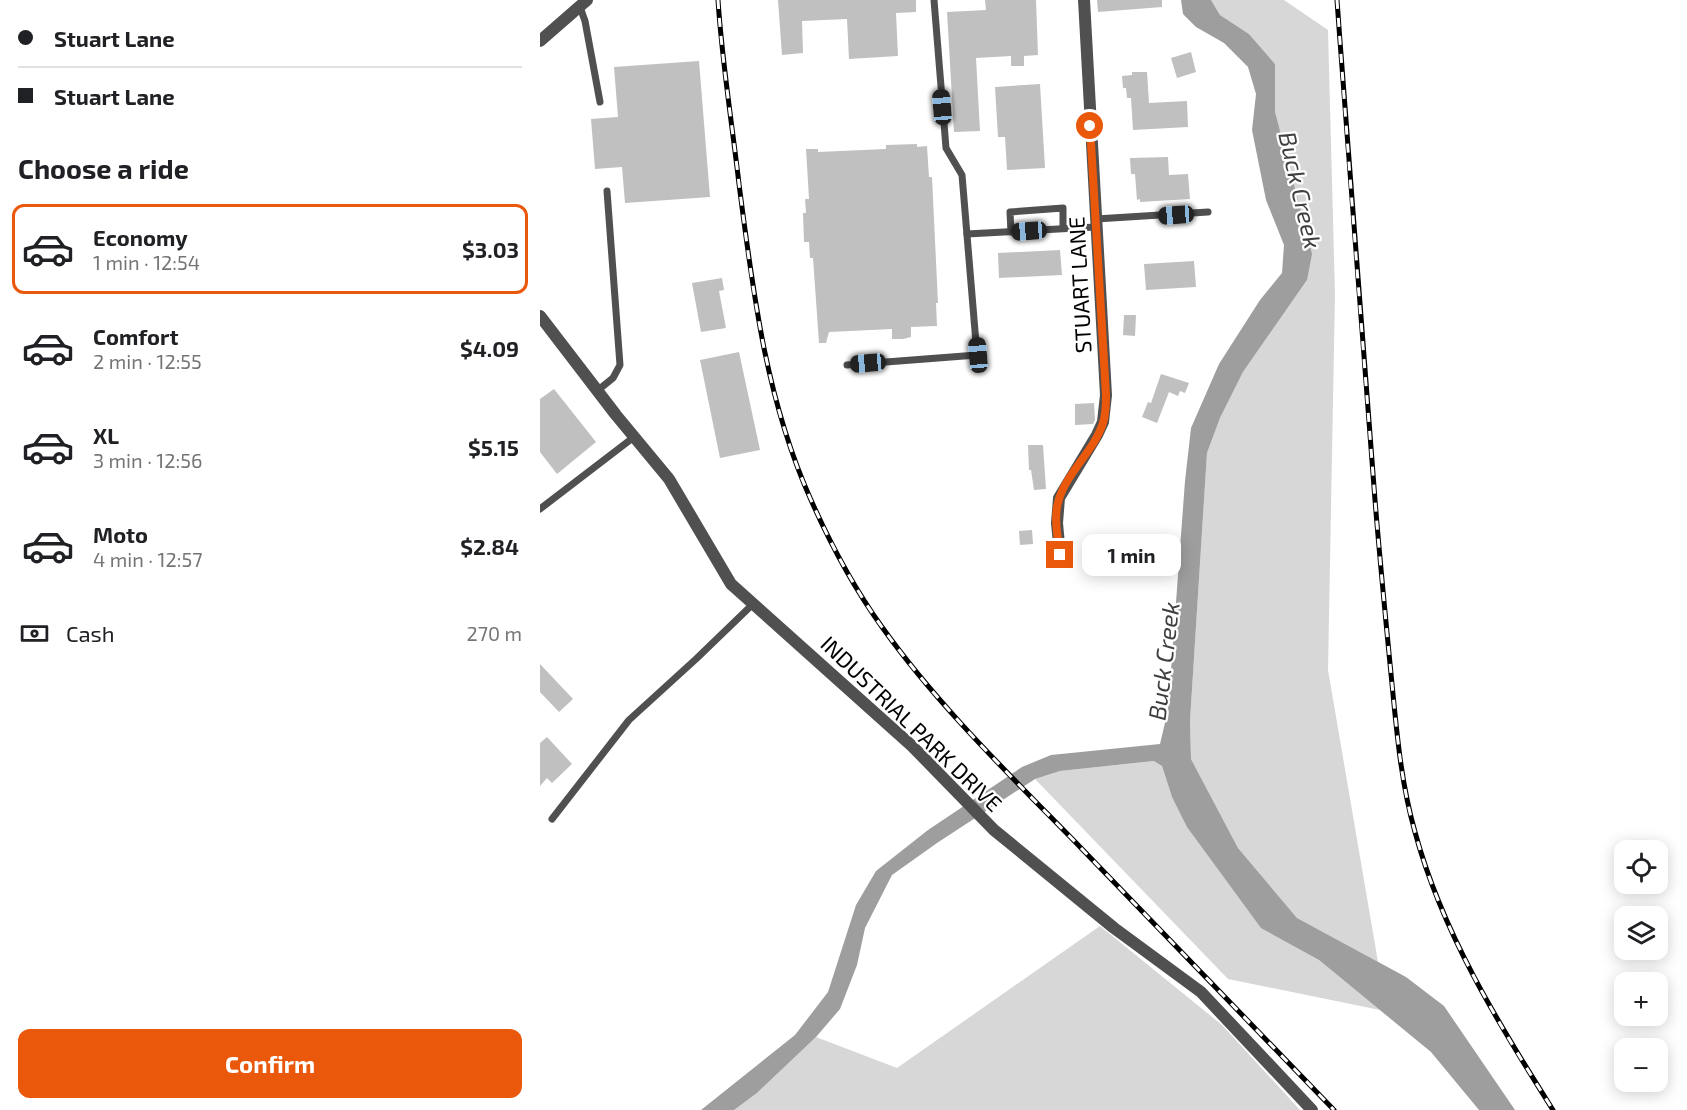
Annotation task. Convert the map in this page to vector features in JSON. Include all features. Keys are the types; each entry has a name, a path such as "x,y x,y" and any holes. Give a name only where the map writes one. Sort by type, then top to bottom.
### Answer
{"street":[{"name":"STUART LANE","path":"1060,555 1057,516 1059,498 1098,435 1103,422 1106,395 1084,0"},
{"path":"540,41 584,4"},
{"name":"INDUSTRIAL PARK DRIVE","path":"540,316 674,488 731,584 912,746 994,830 1114,928 1202,993 1312,1110"}],"lane":[{"path":"847,365 978,355 962,175 945,148 934,0"},
{"path":"584,4 600,102"},
{"path":"597,391 613,378 620,365 607,191"},
{"path":"1011,232 1010,212 1062,208 1064,228"},
{"path":"967,234 1064,228 1208,212"},
{"path":"540,509 634,437"},
{"path":"552,819 629,720 753,604"}],"shaded area":[{"path":"1181,0 1211,0 1220,15 1249,34 1275,64 1275,112 1312,254 1307,280 1243,372 1220,418 1207,453 1190,721 1191,759 1238,848 1297,918 1406,977 1444,1006 1515,1110 1479,1110 1431,1052 1319,960 1261,928 1187,827 1172,797 1162,766 1154,761 1060,771 1035,779 892,875 865,928 857,965 840,1009 816,1037 757,1093 734,1110 701,1110 795,1035 828,992 856,905 876,871 928,830 1022,767 1051,755 1160,744 1168,710 1191,428 1219,364 1260,300 1282,273 1284,245 1266,200 1252,130 1256,94 1248,67 1224,43 1196,27 1183,14"},
{"path":"1211,0 1284,0 1328,30 1335,294 1328,670 1378,962 1297,918 1238,848 1191,759 1190,721 1207,453 1220,418 1243,372 1307,280 1288,164 1274,112 1275,64 1249,34 1220,15"},
{"path":"1155,761 1162,766 1172,797 1261,927 1319,960 1380,1010 1228,979 1035,779 1060,771"},
{"path":"1100,926 1222,1025 1300,1110 734,1110 757,1093 816,1037 897,1068"}],"building":[{"path":"778,0 916,0 916,12 896,13 898,56 849,59 847,19 802,21 803,53 782,55"},
{"path":"985,0 1036,0 1038,55 1024,56 1024,66 1011,66 1011,56 976,58 980,131 954,132 947,12 986,10"},
{"path":"1097,0 1162,0 1162,7 1098,12"},
{"path":"1191,52 1196,72 1177,78 1171,58"},
{"path":"699,61 710,197 625,203 622,167 595,169 591,119 618,117 614,67"},
{"path":"1132,72 1147,72 1149,103 1187,101 1188,127 1133,130 1131,98 1127,98 1122,76 1132,75"},
{"path":"1040,84 1045,168 1007,170 1005,137 998,137 995,87"},
{"path":"917,144 917,147 927,146 929,177 932,177 937,326 911,327 911,337 903,339 892,339 892,329 829,332 826,343 819,343 813,258 810,258 809,242 804,242 803,213 806,213 805,199 809,199 806,149 818,149 818,152 886,149 886,145"},
{"path":"1168,157 1169,175 1188,174 1190,199 1140,202 1140,199 1137,200 1135,174 1131,174 1130,158"},
{"path":"1060,250 1062,275 999,278 998,253"},
{"path":"1194,261 1196,287 1146,290 1144,264"},
{"path":"722,278 724,290 719,291 726,328 701,332 692,283"},
{"path":"1124,315 1136,315 1135,336 1123,335"},
{"path":"739,352 760,450 720,458 700,360"},
{"path":"1161,374 1189,383 1185,393 1180,391 1178,396 1169,392 1157,423 1142,417 1148,402 1151,403"},
{"path":"554,389 596,442 557,474 540,452 540,399"},
{"path":"1094,403 1095,420 1093,424 1075,425 1075,404"},
{"path":"1028,445 1043,445 1046,489 1034,490 1031,470 1029,470"},
{"path":"1032,530 1033,544 1020,545 1019,531"},
{"path":"540,664 573,699 559,712 540,692"},
{"path":"547,737 572,764 552,783 547,778 540,786 540,743"}],"railway":[{"path":"718,0 744,224 763,345 772,385 796,462 818,516 843,565 862,597 904,657 952,713 1334,1110"},
{"path":"1337,0 1379,546 1400,758 1406,795 1426,869 1456,941 1492,1010 1553,1110"}],"route":[{"path":"1060,555 1057,523 1059,498 1098,435 1103,422 1106,395 1090,126"}],"water label":[{"name":"Buck Creek","path":"1301,190"},
{"name":"Buck Creek","path":"1163,661"}]}
